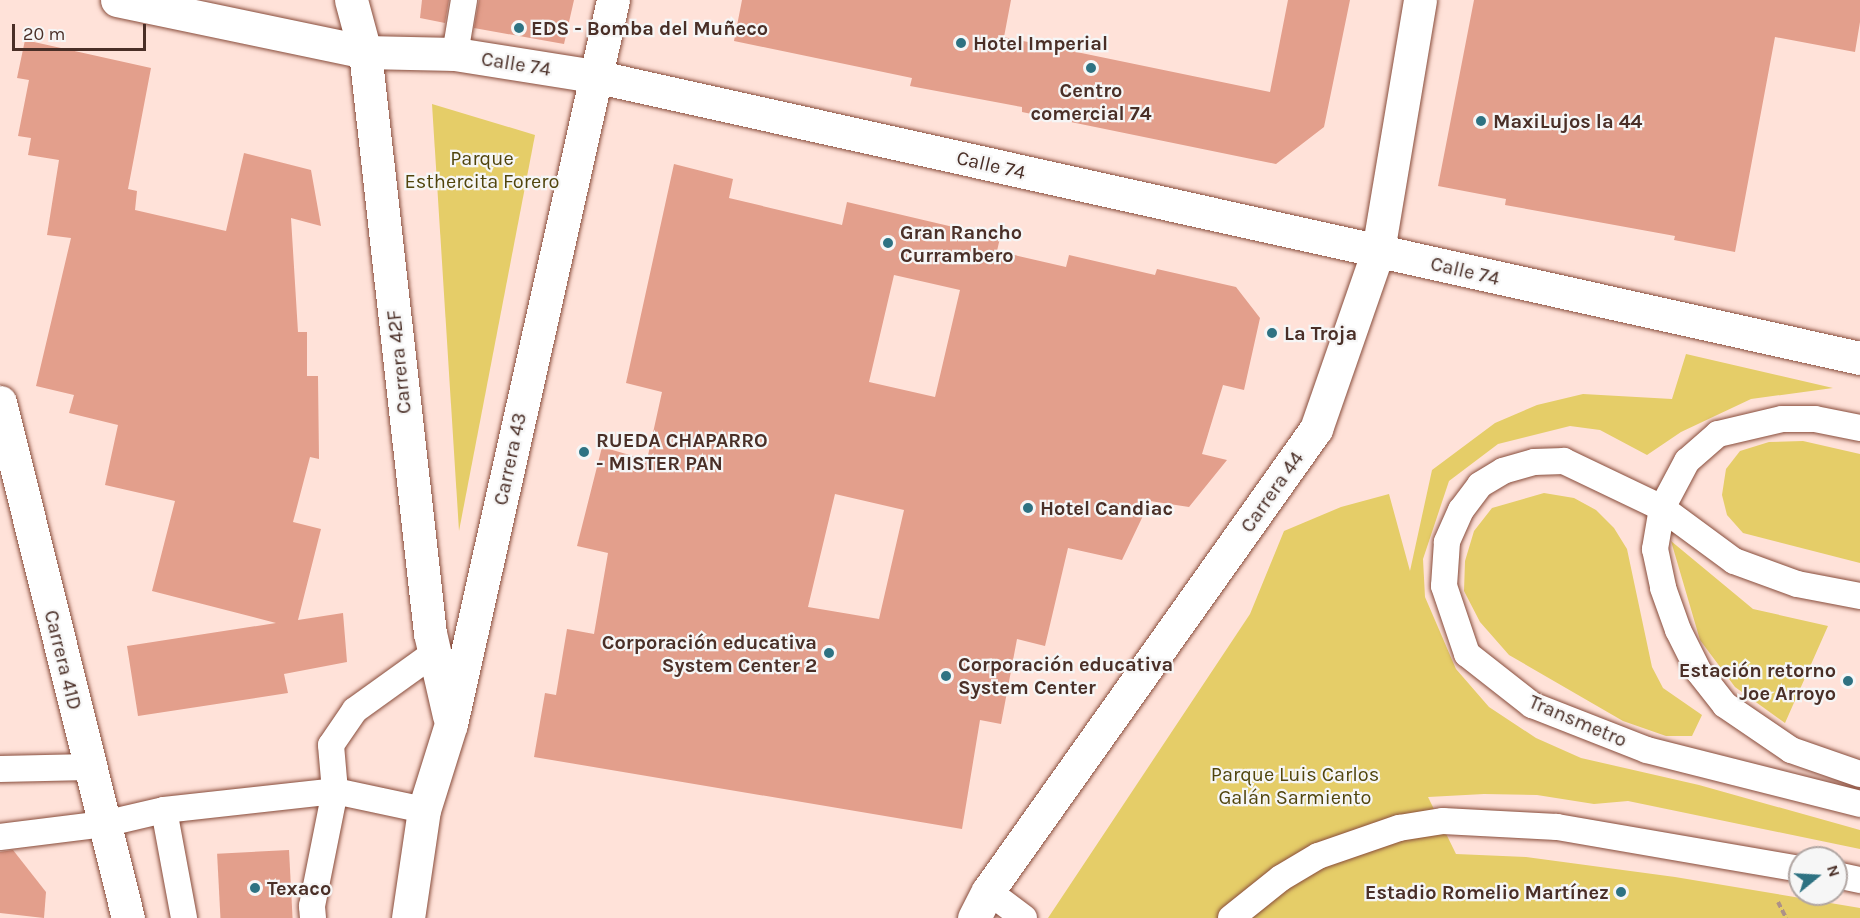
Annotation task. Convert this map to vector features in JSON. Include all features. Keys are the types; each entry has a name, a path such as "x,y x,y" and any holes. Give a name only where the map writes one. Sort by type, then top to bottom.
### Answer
{"street":[{"name":"Calle 74","path":"117,0 365,52 455,54 594,76 1860,358"},
{"name":"Carrera 42F","path":"351,0 365,52 433,654 451,724"},
{"name":"Carrera 43","path":"408,918 424,810 451,724 594,76 613,0"},
{"name":"Carrera 44","path":"981,904 1316,429 1378,251 1420,0"},
{"name":"Carrera 41D","path":"0,402 12,507 90,767 128,918"}],"lane":[{"path":"455,54 464,0"},
{"path":"1860,428 1815,418 1782,419 1718,434 1687,461 1662,508 1654,549 1663,588 1698,672 1725,705 1752,727 1791,750 1860,774"},
{"name":"Transmetro","path":"1860,596 1797,584 1734,561 1662,508 1564,461 1534,462 1503,471 1480,485 1461,510 1447,542 1444,586 1467,654 1532,705 1582,727 1647,750 1860,804"},
{"path":"313,918 312,906 335,791 331,745 355,710 433,654"},
{"path":"0,769 90,767"},
{"path":"0,830 0,837 104,824 164,810 335,791 424,810"},
{"path":"164,810 184,918"},
{"path":"1231,918 1281,878 1318,856 1399,828 1443,820 1557,827 1788,866"},
{"path":"981,904 1024,918"}],"green space":[{"name":"Parque Esthercita Forero","path":"432,104 535,135 459,531"},
{"name":"Parque Luis Carlos Galán Sarmiento","path":"1686,354 1833,388 1751,399 1681,432 1647,455 1600,430 1570,426 1498,444 1449,481 1423,559 1425,597 1456,669 1489,707 1536,738 1581,758 1699,785 1860,830 1860,849 1628,801 1594,804 1537,795 1484,794 1428,797 1456,854 1526,857 1675,877 1788,896 1788,906 1860,908 1860,918 1048,918 1250,614 1284,531 1341,507 1389,494 1410,571 1432,470 1495,423 1537,405 1583,394 1672,399"},
{"path":"1803,441 1860,454 1860,563 1743,533 1727,515 1722,495 1726,469 1740,451 1769,442"},
{"path":"1544,493 1574,498 1596,510 1614,528 1627,549 1652,667 1663,688 1702,715 1692,736 1666,736 1623,721 1509,655 1480,622 1464,591 1465,561 1474,531 1492,508"},
{"path":"1671,541 1753,609 1828,626 1785,723 1735,687 1700,640"}],"building":[{"path":"422,0 449,0 445,23 420,18"},
{"name":"EDS - Bomba del Muñeco","path":"479,0 574,0 564,44 474,28"},
{"path":"742,0 1011,0 1004,37 1270,92 1288,0 1350,0 1324,127 1276,164 1022,112 1022,107 910,86 912,78 734,41"},
{"path":"1474,0 1860,0 1860,22 1855,52 1775,37 1735,252 1674,240 1675,236 1505,205 1506,199 1438,186"},
{"path":"25,40 151,68 128,189 137,191 135,210 226,231 244,153 311,170 321,226 291,218 298,332 307,332 307,376 318,376 319,459 310,457 293,522 321,529 298,620 343,613 347,662 284,674 288,693 138,716 127,646 276,623 152,591 175,501 105,485 118,425 69,413 74,395 36,386 71,238 47,235 59,160 28,155 31,138 18,136 29,80 17,78"},
{"path":"674,164 733,179 729,198 842,225 847,202 1000,238 997,251 1066,267 1069,255 1155,275 1157,269 1236,287 1260,318 1244,390 1223,385 1202,454 1227,460 1189,507 1150,501 1122,560 1068,548 1045,646 1017,639 1001,724 980,720 962,829 534,757 545,693 556,695 567,629 594,634 608,553 577,546 602,447 647,460 662,392 626,383","holes":["894,275 960,290 935,397 869,382","835,494 904,510 879,619 808,607"]},
{"path":"13,850 46,892 44,918 0,913 0,852"},
{"name":"Texaco","path":"289,850 293,918 220,918 217,854"}],"place":[{"name":"EDS - Bomba del Muñeco","path":"519,28"},
{"name":"Hotel Imperial","path":"961,43"},
{"name":"Centro comercial 74","path":"1091,68"},
{"name":"MaxiLujos la 44","path":"1481,121"},
{"name":"Gran Rancho Currambero","path":"888,243"},
{"name":"La Troja","path":"1272,333"},
{"name":"RUEDA CHAPARRO - MISTER PAN","path":"584,452"},
{"name":"Hotel Candiac","path":"1028,508"},
{"name":"Corporación educativa System Center 2","path":"829,653"},
{"name":"Corporación educativa System Center","path":"946,676"},
{"name":"Estación retorno Joe Arroyo","path":"1848,681"},
{"name":"Texaco","path":"255,888"},
{"name":"Estadio Romelio Martínez","path":"1621,892"}]}
